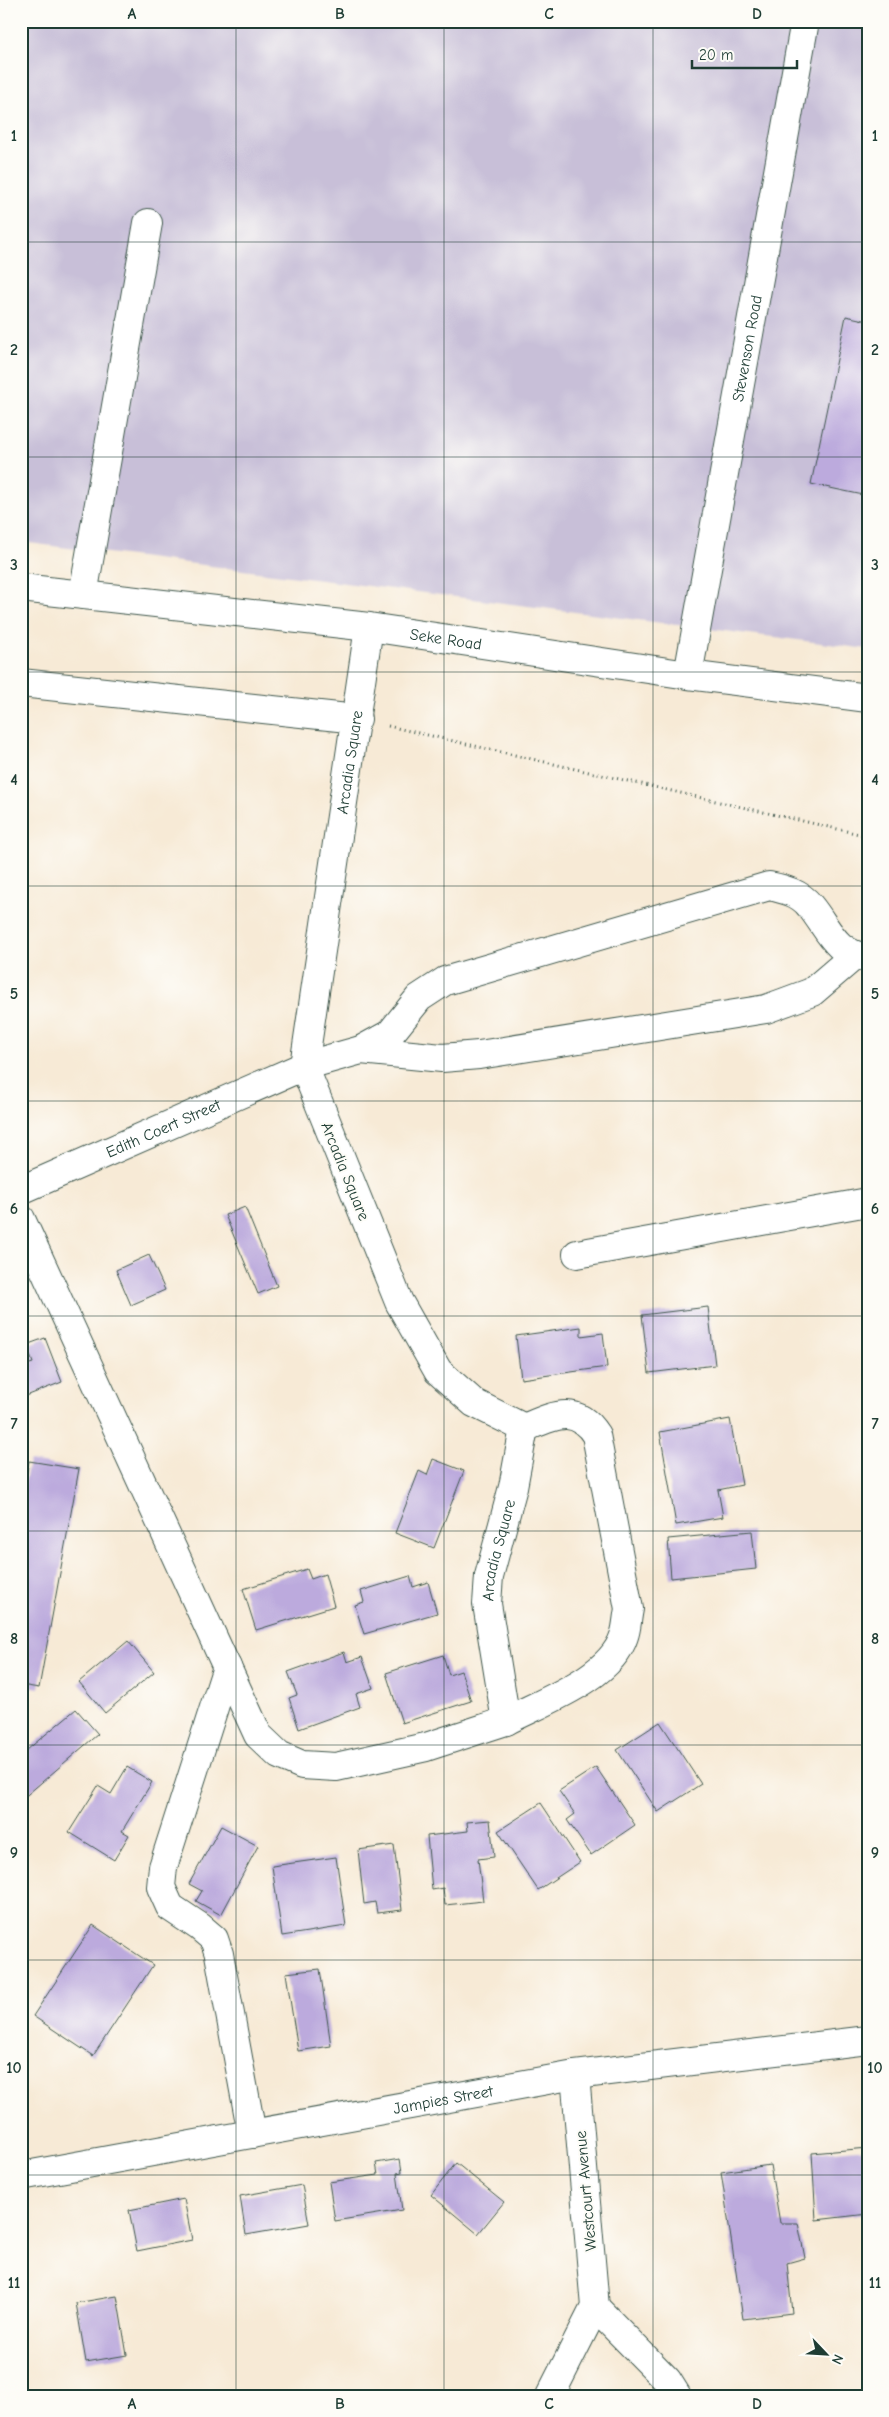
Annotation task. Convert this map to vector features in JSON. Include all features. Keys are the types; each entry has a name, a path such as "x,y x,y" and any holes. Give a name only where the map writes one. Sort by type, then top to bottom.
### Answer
{"street":[{"name":"Stevenson Road","path":"688,675 805,21"},
{"path":"83,595 148,223"},
{"name":"Seke Road","path":"21,588 369,628 688,675 868,698"},
{"name":"Arcadia Square","path":"369,628 304,1066 399,1302 438,1371 474,1403 524,1428 513,1488 489,1576 487,1604 506,1721"},
{"path":"21,683 357,719"},
{"path":"769,886 789,890 809,905 832,940 861,957 812,992 766,1009 479,1055 442,1058 361,1050 390,1034 419,998 445,981 769,886"},
{"name":"Edith Coert Street","path":"21,1190 304,1066 361,1050"},
{"path":"577,1254 868,1202"},
{"path":"21,1219 258,1735 279,1755 302,1765 336,1768 426,1747 506,1721 590,1678 612,1657 624,1637 629,1609 596,1435 588,1422 571,1414 550,1416 524,1428"},
{"path":"227,1666 163,1867 161,1886 170,1907 214,1939 219,1954 252,2134"},
{"name":"Jampies Street","path":"21,2176 575,2075 868,2040"},
{"name":"Westcourt Avenue","path":"575,2075 595,2307"},
{"path":"550,2396 595,2307 666,2380 677,2396"}],"path":[{"path":"357,719 868,836"}],"shaded area":[{"path":"21,21 868,21 868,649 21,542"}],"building":[{"path":"846,316 868,321 868,496 811,484"},
{"path":"245,1207 277,1286 258,1294 225,1215"},
{"path":"149,1255 165,1290 131,1305 116,1270"},
{"path":"708,1307 715,1365 649,1373 642,1315"},
{"path":"581,1327 581,1336 603,1333 607,1367 521,1379 516,1336"},
{"path":"45,1338 62,1382 21,1398 21,1362 23,1366 33,1363 26,1345"},
{"path":"730,1419 742,1485 718,1490 723,1517 676,1525 660,1432"},
{"path":"433,1459 464,1471 434,1548 395,1533 419,1471 427,1475"},
{"path":"29,1461 79,1469 39,1688 21,1685 21,1487 24,1488"},
{"path":"752,1531 756,1569 671,1578 668,1539"},
{"path":"307,1569 311,1579 325,1574 334,1606 256,1630 243,1589"},
{"path":"410,1576 413,1587 428,1582 437,1613 364,1634 355,1605 364,1602 361,1591"},
{"path":"128,1641 154,1672 105,1713 79,1682"},
{"path":"344,1652 347,1662 362,1657 373,1688 356,1694 360,1707 299,1729 289,1698 297,1695 288,1672"},
{"path":"443,1655 449,1675 461,1671 471,1701 402,1723 386,1673"},
{"path":"76,1709 98,1734 21,1800 21,1755"},
{"path":"660,1722 701,1784 658,1812 617,1750"},
{"path":"127,1767 152,1782 122,1831 129,1835 114,1860 69,1832 98,1786 111,1794"},
{"path":"596,1767 635,1825 591,1855 567,1820 575,1814 559,1791"},
{"path":"541,1803 580,1862 538,1890 498,1831"},
{"path":"490,1820 494,1857 478,1859 483,1901 445,1905 443,1888 432,1890 427,1836 468,1831 467,1822"},
{"path":"221,1826 258,1846 221,1915 196,1901 202,1891 189,1884"},
{"path":"394,1845 402,1910 377,1913 375,1902 364,1904 358,1850"},
{"path":"336,1857 346,1926 282,1936 272,1866"},
{"path":"93,1925 153,1965 93,2056 33,2016"},
{"path":"320,1969 331,2046 298,2051 286,1973"},
{"path":"868,2148 868,2214 816,2220 812,2153"},
{"path":"400,2159 402,2172 397,2173 402,2210 335,2221 329,2182 378,2175 376,2163"},
{"path":"456,2163 504,2202 478,2234 431,2195"},
{"path":"770,2165 780,2223 798,2223 805,2258 787,2263 792,2313 743,2319 721,2172"},
{"path":"302,2185 309,2224 246,2235 240,2196"},
{"path":"184,2199 192,2240 137,2251 129,2210"},
{"path":"117,2296 127,2355 86,2362 76,2303"}]}
